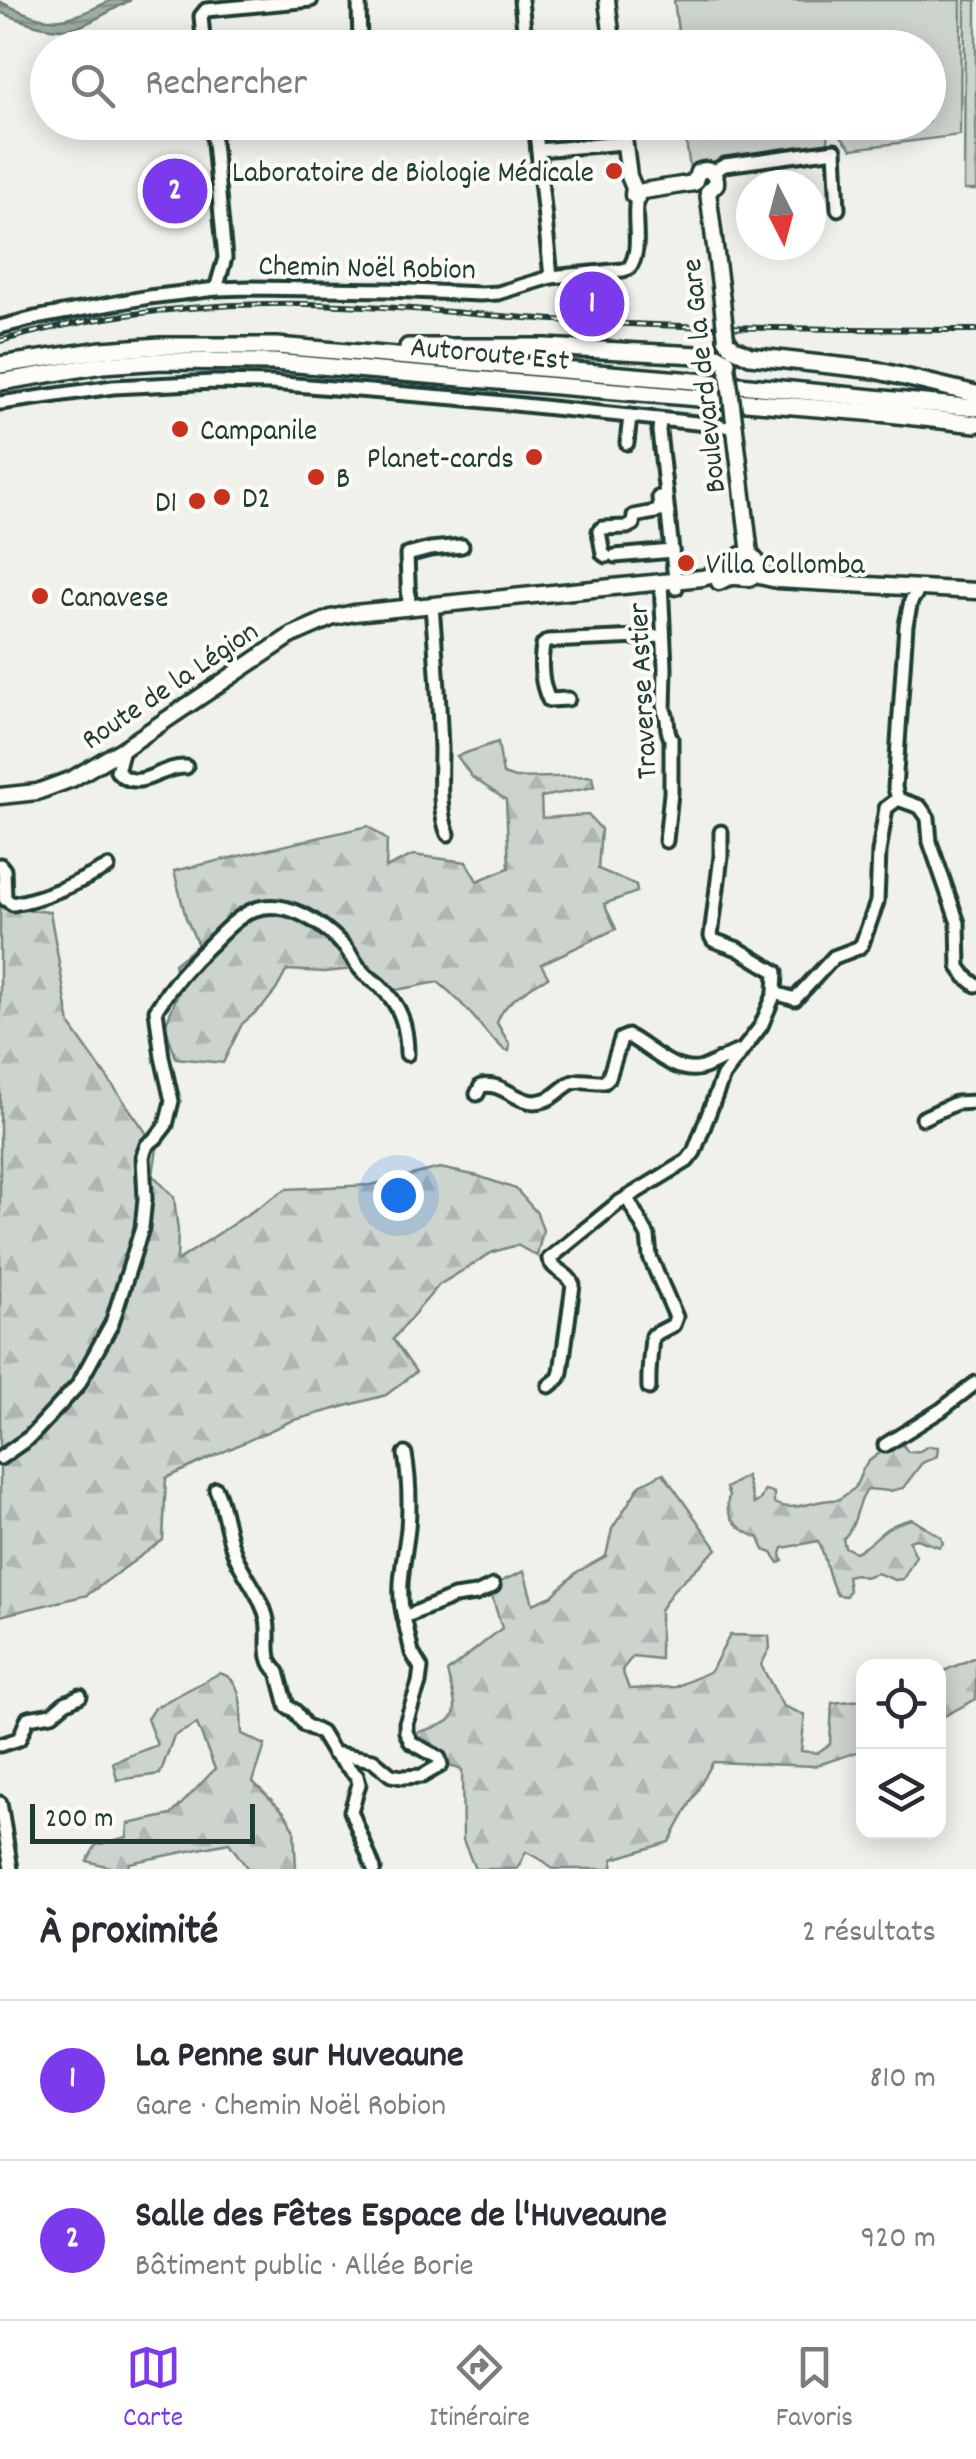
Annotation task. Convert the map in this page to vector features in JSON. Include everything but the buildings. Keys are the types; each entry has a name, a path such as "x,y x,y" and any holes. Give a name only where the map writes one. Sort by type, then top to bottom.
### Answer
{"highway":[{"path":"694,355 726,341 750,356 875,370 976,394"},
{"path":"276,346 545,347 717,356 727,363"},
{"name":"Autoroute Est","path":"0,366 102,350 276,346 976,408"},
{"name":"Autoroute Est","path":"0,382 102,366 222,360 329,365 976,424"},
{"path":"764,403 976,435"}],"main road":[{"path":"607,0 611,30"},
{"path":"624,140 629,176 638,192 694,183"},
{"path":"701,170 712,172 716,184 708,192 701,192 694,183 695,175 701,170"},
{"name":"Boulevard de la Gare","path":"708,192 754,564"},
{"path":"754,564 748,578 736,571 741,555 754,564 777,580 915,590 976,588"},
{"path":"754,564 779,575 915,590"},
{"name":"Route de la Légion","path":"0,796 37,792 88,771 292,634 330,618 668,585 736,571"}],"street":[{"path":"202,30 201,16 206,10 311,0"},
{"path":"358,0 358,30"},
{"path":"521,0 524,30"},
{"path":"214,140 225,258 216,289"},
{"path":"537,140 551,277"},
{"path":"538,150 624,143"},
{"path":"712,172 726,165 835,150 838,209"},
{"name":"Chemin Noël Robion","path":"0,327 149,297 216,289 480,294 498,293 551,277 629,268 637,255 633,212 638,192"},
{"path":"0,403 113,386 271,384 734,424"},
{"path":"628,442 630,416"},
{"name":"Traverse Astier","path":"660,420 672,552 664,636 664,711 671,738 666,841"},
{"path":"664,486 658,490 660,511 634,516 633,524 627,526 602,528 601,544 604,554 611,556 672,552"},
{"path":"409,608 407,555 462,546"},
{"path":"898,799 895,788 900,696 906,625 915,590"},
{"path":"432,606 440,774 448,834"},
{"path":"568,699 550,700 544,688 541,658 548,642 664,636"},
{"path":"123,750 117,771 130,781 186,767"},
{"path":"898,799 920,807 928,818 930,842 958,923 959,968 976,985"},
{"path":"775,993 795,999 834,957 862,944 876,902 886,808 898,799"},
{"path":"549,1386 560,1378 572,1284 549,1259 603,1214 688,1161 723,1076 761,1026 775,993 776,972 711,936 721,832"},
{"path":"0,865 4,870 5,899 14,904 84,880 108,867"},
{"path":"0,1458 30,1437 78,1384 112,1323 142,1228 143,1156 146,1145 166,1125 172,1102 156,1010 203,951 238,919 262,907 278,907 309,917 346,948 362,972 382,987 395,1004 404,1019 407,1054"},
{"path":"477,1094 482,1086 492,1084 535,1102 578,1081 604,1082 621,1039 628,1036 674,1065 690,1070 743,1049"},
{"path":"923,1118 956,1104 976,1102"},
{"path":"627,1198 648,1236 650,1258 676,1318 673,1326 652,1336 650,1388"},
{"path":"885,1445 976,1383"},
{"path":"332,1753 373,1760 390,1775 402,1777 422,1776 441,1765 439,1758 411,1742 406,1732 421,1668 412,1653 400,1602 408,1523 409,1476 405,1454"},
{"path":"216,1488 236,1558 263,1607 269,1660 278,1672 286,1706 305,1725 322,1733 332,1753 358,1780 351,1810 374,1869"},
{"path":"404,1617 454,1596 476,1594 493,1586"},
{"path":"0,1745 20,1739 28,1718 52,1714 80,1696"},
{"path":"0,1802 11,1869"}],"green space":[{"path":"674,0 961,0 960,135 946,137 946,30 678,30"},
{"path":"965,0 976,0 976,190 964,190"},
{"path":"686,140 828,140 827,147 696,164 690,168"},
{"path":"844,140 921,140 852,149"},
{"path":"498,742 503,774 515,778 592,776 594,787 541,797 542,818 588,815 601,829 598,869 636,885 637,892 604,904 616,929 541,964 548,977 505,1008 497,1023 510,1045 509,1051 490,1037 438,982 397,990 354,969 287,970 263,1006 242,1024 223,1063 176,1058 165,1026 180,989 174,964 198,945 186,918 174,871 368,826 387,840 386,868 413,855 466,862 477,881 509,868 506,800 472,777 457,756"},
{"path":"0,901 6,908 50,912 70,1025 157,1148 153,1175 174,1197 177,1261 286,1189 371,1185 440,1168 516,1189 537,1213 543,1230 537,1256 517,1245 493,1252 439,1285 393,1339 416,1372 386,1395 291,1421 166,1478 163,1540 87,1595 0,1616"},
{"path":"903,1445 908,1452 938,1447 937,1456 922,1463 903,1488 868,1489 843,1539 845,1547 855,1552 891,1526 912,1519 941,1537 940,1547 916,1539 909,1541 916,1556 903,1579 877,1573 847,1576 846,1596 837,1595 818,1541 783,1548 783,1561 779,1563 764,1550 759,1538 735,1522 728,1510 726,1488 746,1476 754,1504 765,1490 774,1493 774,1503 782,1506 838,1500 855,1488 869,1461 888,1447"},
{"path":"663,1473 717,1549 674,1589 660,1610 660,1659 633,1656 622,1670 629,1689 676,1687 711,1671 730,1635 769,1636 770,1648 761,1665 783,1706 805,1715 801,1751 817,1753 830,1744 832,1703 856,1701 856,1752 815,1766 713,1762 669,1842 613,1859 612,1869 552,1869 526,1852 517,1869 475,1869 463,1840 462,1770 415,1754 412,1734 440,1725 453,1716 454,1700 447,1672 502,1628 489,1587 524,1571 533,1604 552,1596 577,1572 606,1556 612,1529 640,1485"},
{"path":"976,1657 976,1699 946,1715 946,1670"},
{"path":"220,1673 238,1690 242,1734 265,1745 253,1782 284,1812 294,1828 296,1869 248,1869 229,1843 129,1863 128,1869 87,1861 96,1845 127,1837 128,1824 171,1815 215,1769 197,1724 174,1736 160,1774 117,1780 113,1762 157,1745 147,1719 154,1708"}],"shaded area":[{"path":"111,0 131,0 93,21 70,28 39,26 0,12 0,2 44,19 67,18"}],"railway":[{"path":"0,341 134,314 270,304 350,305 637,324 976,330"}],"place":[{"name":"Laboratoire de Biologie Médicale","path":"614,171"},
{"name":"Salle des Fêtes Espace de l'Huveaune","path":"175,191"},
{"name":"La Penne sur Huveaune","path":"592,304"},
{"name":"Campanile","path":"180,429"},
{"name":"Planet-cards","path":"534,457"},
{"name":"B","path":"316,477"},
{"name":"D2","path":"222,497"},
{"name":"D1","path":"197,501"},
{"name":"Villa Collomba","path":"686,563"},
{"name":"Canavese","path":"40,596"}]}
